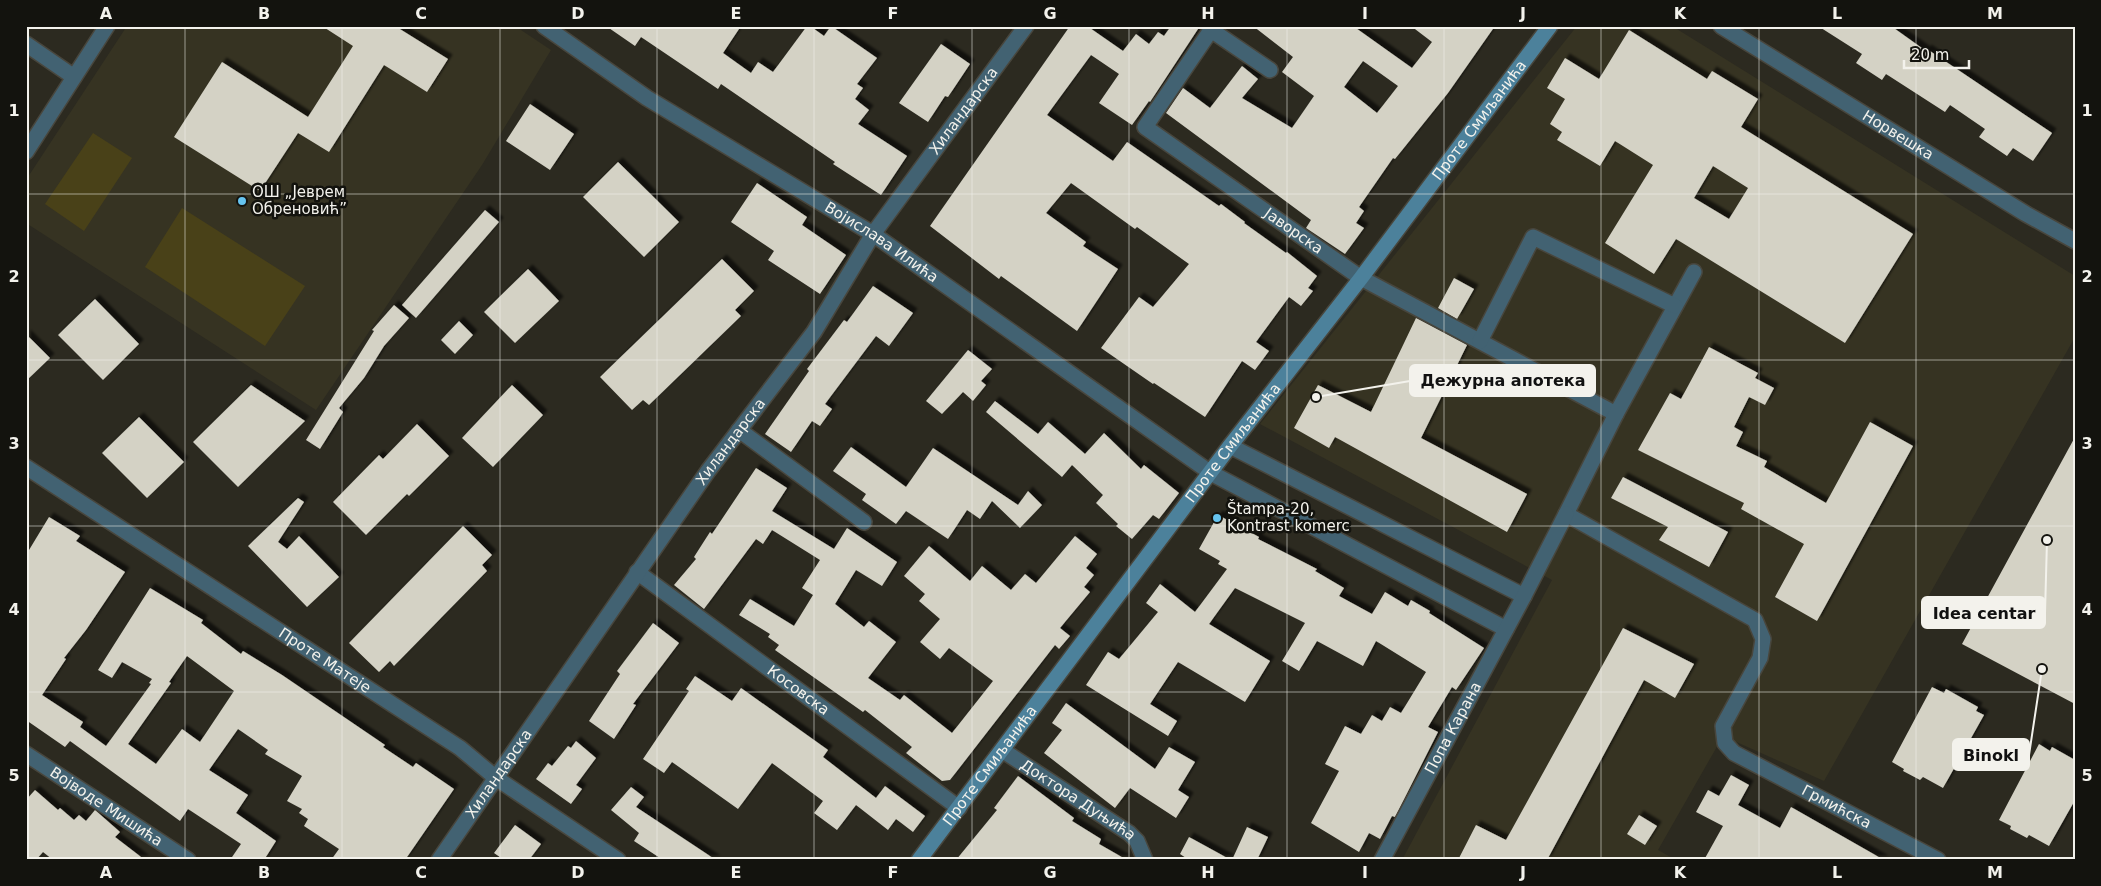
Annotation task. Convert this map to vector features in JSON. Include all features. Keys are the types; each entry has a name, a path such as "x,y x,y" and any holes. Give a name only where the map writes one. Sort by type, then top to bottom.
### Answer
{"street":[{"path":"26,152 107,26"},
{"name":"Војислава Илића","path":"544,26 647,98 873,234 1211,473 1506,629"},
{"name":"Хиландарска","path":"438,860 637,572 739,430 814,332 873,234 1026,26"},
{"name":"Проте Смиљанића","path":"919,860 1230,446 1362,278 1550,26"},
{"name":"Норвешка","path":"1721,26 2026,214 2075,241"},
{"name":"Јаворска","path":"1270,70 1211,30 1145,127 1362,278 1616,414"},
{"path":"26,44 74,77"},
{"path":"1480,341 1533,237 1675,306"},
{"name":"Попа Карана","path":"1382,860 1524,596 1616,414 1694,272"},
{"path":"739,430 864,522"},
{"path":"1230,446 1524,596"},
{"name":"Проте Матеје","path":"26,467 460,748 496,778 618,860"},
{"name":"Грмићска","path":"1566,514 1755,620 1763,639 1760,658 1723,726 1725,742 1734,753 1938,860"},
{"name":"Косовска","path":"637,572 959,808"},
{"name":"Доктора Дуњића","path":"1002,750 1129,832 1137,841 1145,860"},
{"name":"Војводе Мишића","path":"26,754 188,860"}],"shaded area":[{"name":"ОШ „Јеврем Обреновић”","path":"127,26 515,26 551,50 482,165 316,410 26,223 26,180"},
{"path":"1577,26 1672,26 2075,276 2075,337 1824,781 1723,736 1658,850 1676,860 1402,860 1552,580 1260,424"},
{"path":"93,133 132,158 84,231 45,204"},
{"path":"182,208 305,286 265,346 145,267"}],"building":[{"path":"322,26 395,26 448,59 427,92 384,65 329,152 298,133 260,191 174,137 222,62 308,117 353,46"},
{"path":"606,26 741,26 723,53 751,73 758,62 773,72 807,26 810,26 824,36 831,26 877,58 857,84 863,88 855,99 869,110 858,124 907,156 881,195 833,164 835,162 721,84 718,89 641,37 635,46"},
{"path":"1070,26 1087,26 1123,51 1136,34 1149,44 1158,32 1164,36 1171,26 1200,26 1150,102 1132,125 1099,103 1119,74 1091,55 1047,115 1113,161 1127,142 1219,206 1221,204 1317,276 1308,288 1313,291 1301,306 1289,297 1256,342 1269,351 1255,370 1242,361 1205,417 1101,348 1139,297 1153,307 1189,264 1137,227 1135,229 1071,183 1046,213 1086,242 1083,246 1118,269 1077,331 1001,276 999,279 930,226"},
{"path":"1253,26 1353,26 1412,68 1432,42 1411,26 1495,26 1448,93 1395,159 1393,158 1359,207 1364,211 1356,223 1364,228 1345,254 1306,228 1311,220 1166,113 1183,88 1210,108 1242,66 1258,79 1242,98 1292,128 1314,96 1282,72 1293,57","holes":["1363,61 1398,86 1377,113 1344,87"]},
{"path":"1818,26 1891,26 2052,133 2033,161 2013,148 2007,156 1979,137 1985,129 1950,105 1945,112 1886,74 1882,80 1856,63 1862,54"},
{"path":"1629,30 1707,79 1712,71 1758,99 1741,127 1913,234 1845,343 1676,239 1654,274 1605,243 1653,165 1615,141 1600,166 1557,140 1562,132 1550,124 1565,99 1547,88 1565,58 1599,79","holes":["1713,166 1748,188 1729,219 1694,198"]},
{"path":"941,44 970,64 948,97 945,96 928,122 899,103"},
{"path":"530,104 574,134 550,170 506,141"},
{"path":"618,162 679,222 644,257 583,197"},
{"path":"757,183 807,217 802,225 846,255 820,294 768,260 774,251 731,222"},
{"path":"485,210 499,222 416,318 402,305"},
{"path":"722,259 754,291 735,310 741,316 649,405 643,400 632,410 600,377"},
{"path":"528,269 559,301 515,343 484,312"},
{"path":"1454,278 1474,289 1457,319 1438,308"},
{"path":"873,286 913,313 889,346 876,336 825,404 832,409 820,426 812,421 791,452 765,434 809,371 807,369 844,320 847,322"},
{"path":"95,299 139,344 103,380 58,335"},
{"path":"394,305 409,318 384,346 364,378 339,408 343,412 320,449 306,440 374,331 372,330"},
{"path":"1416,318 1467,345 1421,438 1527,494 1507,532 1335,437 1329,448 1294,428 1318,385 1371,412"},
{"path":"459,321 473,335 455,354 441,340"},
{"path":"26,334 50,358 26,381"},
{"path":"1709,347 1758,373 1755,378 1774,388 1765,405 1749,397 1734,427 1743,432 1736,446 1767,461 1764,467 1826,503 1870,422 1913,446 1817,621 1775,597 1804,544 1741,509 1744,503 1638,450 1670,393 1681,399"},
{"path":"968,350 992,369 981,381 986,385 973,401 963,392 942,414 926,401"},
{"path":"251,385 305,421 238,487 193,442"},
{"path":"512,385 543,415 493,467 462,438"},
{"path":"995,401 1038,434 1048,422 1085,454 1104,433 1141,469 1144,465 1179,493 1159,519 1153,515 1132,539 1116,526 1118,524 1096,503 1103,495 1072,465 1062,477 986,412"},
{"path":"139,417 184,462 147,498 102,453"},
{"path":"417,424 449,456 366,535 333,502 379,455 383,459"},
{"path":"2075,437 2075,704 1962,644"},
{"path":"851,447 906,487 933,448 1018,505 1028,491 1042,505 1020,528 992,501 980,519 967,510 948,539 906,511 896,524 862,500 866,494 833,471"},
{"path":"756,468 787,488 772,511 834,549 847,528 897,562 882,586 856,570 835,604 864,627 869,621 896,642 868,678 900,700 904,695 952,733 993,681 949,648 940,659 920,642 940,619 919,601 925,594 904,576 929,546 970,581 982,566 1011,590 1025,574 1036,583 1075,536 1097,554 1086,568 1094,575 1084,587 1090,592 1060,628 1070,636 1059,649 1055,645 950,780 942,781 906,753 912,747 865,710 863,712 775,650 779,645 768,637 770,634 739,615 750,599 794,626 813,595 802,588 820,560 772,530 763,544 756,539 704,609 674,585 696,559 694,557 710,532 712,534"},
{"path":"1623,477 1728,532 1709,567 1659,540 1668,527 1611,498"},
{"path":"298,498 304,502 278,542 287,549 299,536 339,577 307,607 248,546"},
{"path":"1218,515 1259,537 1258,539 1317,569 1315,571 1344,588 1339,596 1372,614 1385,592 1408,606 1411,600 1484,648 1456,690 1452,687 1428,727 1438,732 1395,817 1392,816 1380,839 1369,833 1359,852 1311,823 1339,771 1325,764 1345,726 1361,734 1372,715 1382,721 1390,707 1401,713 1426,672 1376,641 1363,666 1317,641 1299,671 1282,661 1305,623 1235,588 1209,624 1270,661 1245,702 1178,662 1150,704 1177,721 1168,736 1086,685 1108,652 1119,659 1158,612 1146,603 1160,584 1195,612 1227,569 1218,564 1220,561 1199,549"},
{"path":"49,517 80,536 76,541 125,572 86,630 64,658 66,659 42,695 83,722 80,727 106,746 151,684 149,683 152,679 122,662 112,678 98,670 150,588 203,620 201,623 241,654 243,651 282,675 385,745 383,747 413,767 416,763 454,789 405,860 331,860 339,849 304,826 308,819 299,813 302,809 287,801 302,776 265,754 268,750 238,729 209,770 248,795 236,813 276,841 264,860 230,860 241,844 188,809 180,821 70,741 65,747 26,720 26,555","holes":["187,656 234,691 200,742 182,729 156,764 128,744 171,683 169,682"]},
{"path":"463,526 492,555 482,565 487,571 394,666 390,661 379,672 349,643"},
{"path":"653,623 679,643 633,704 636,705 614,739 589,721 620,674 617,671"},
{"path":"1623,628 1694,664 1675,698 1644,680 1547,860 1458,860 1476,825 1506,840"},
{"path":"695,676 732,701 741,688 828,750 823,757 876,798 885,786 925,816 913,832 896,819 888,830 856,805 837,830 814,813 823,801 772,763 738,809 672,762 664,773 643,759 689,691 686,689"},
{"path":"1932,687 1944,693 1946,689 1978,707 1976,711 1984,715 1943,788 1923,777 1920,780 1903,771 1904,769 1892,762"},
{"path":"1066,703 1155,769 1169,747 1195,762 1178,790 1189,797 1176,818 1130,788 1115,808 1044,753 1062,730 1052,723"},
{"path":"576,741 596,758 576,785 582,789 571,804 536,779 548,763 552,766 568,746 571,748"},
{"path":"2039,744 2050,751 2052,747 2075,760 2075,800 2049,846 2029,835 2027,838 2010,829 2011,826 1999,820"},
{"path":"1731,775 1749,785 1738,805 1780,828 1791,807 1884,860 1704,860 1723,826 1696,812 1708,790 1719,796"},
{"path":"1018,776 1074,818 1072,821 1101,839 1099,844 1127,860 956,860 997,810 994,808"},
{"path":"631,787 644,797 636,807 716,860 663,860 634,841 639,833 611,810"},
{"path":"35,790 58,810 60,808 74,820 79,815 86,821 95,810 120,832 115,837 145,860 53,860 43,852 36,860 26,860 26,800"},
{"path":"1639,815 1657,826 1645,845 1627,834"},
{"path":"515,825 541,844 529,860 504,860 494,853"},
{"path":"1247,827 1268,837 1257,860 1232,860"},
{"path":"1189,837 1231,860 1189,860 1180,854"}],"place":[{"name":"ОШ „Јеврем Обреновић”","path":"242,201"},
{"name":"Дежурна апотека","path":"1316,397"},
{"name":"Štampa-20, Kontrast komerc","path":"1217,518"},
{"name":"Idea centar","path":"2047,540"},
{"name":"Binokl","path":"2042,669"}]}
